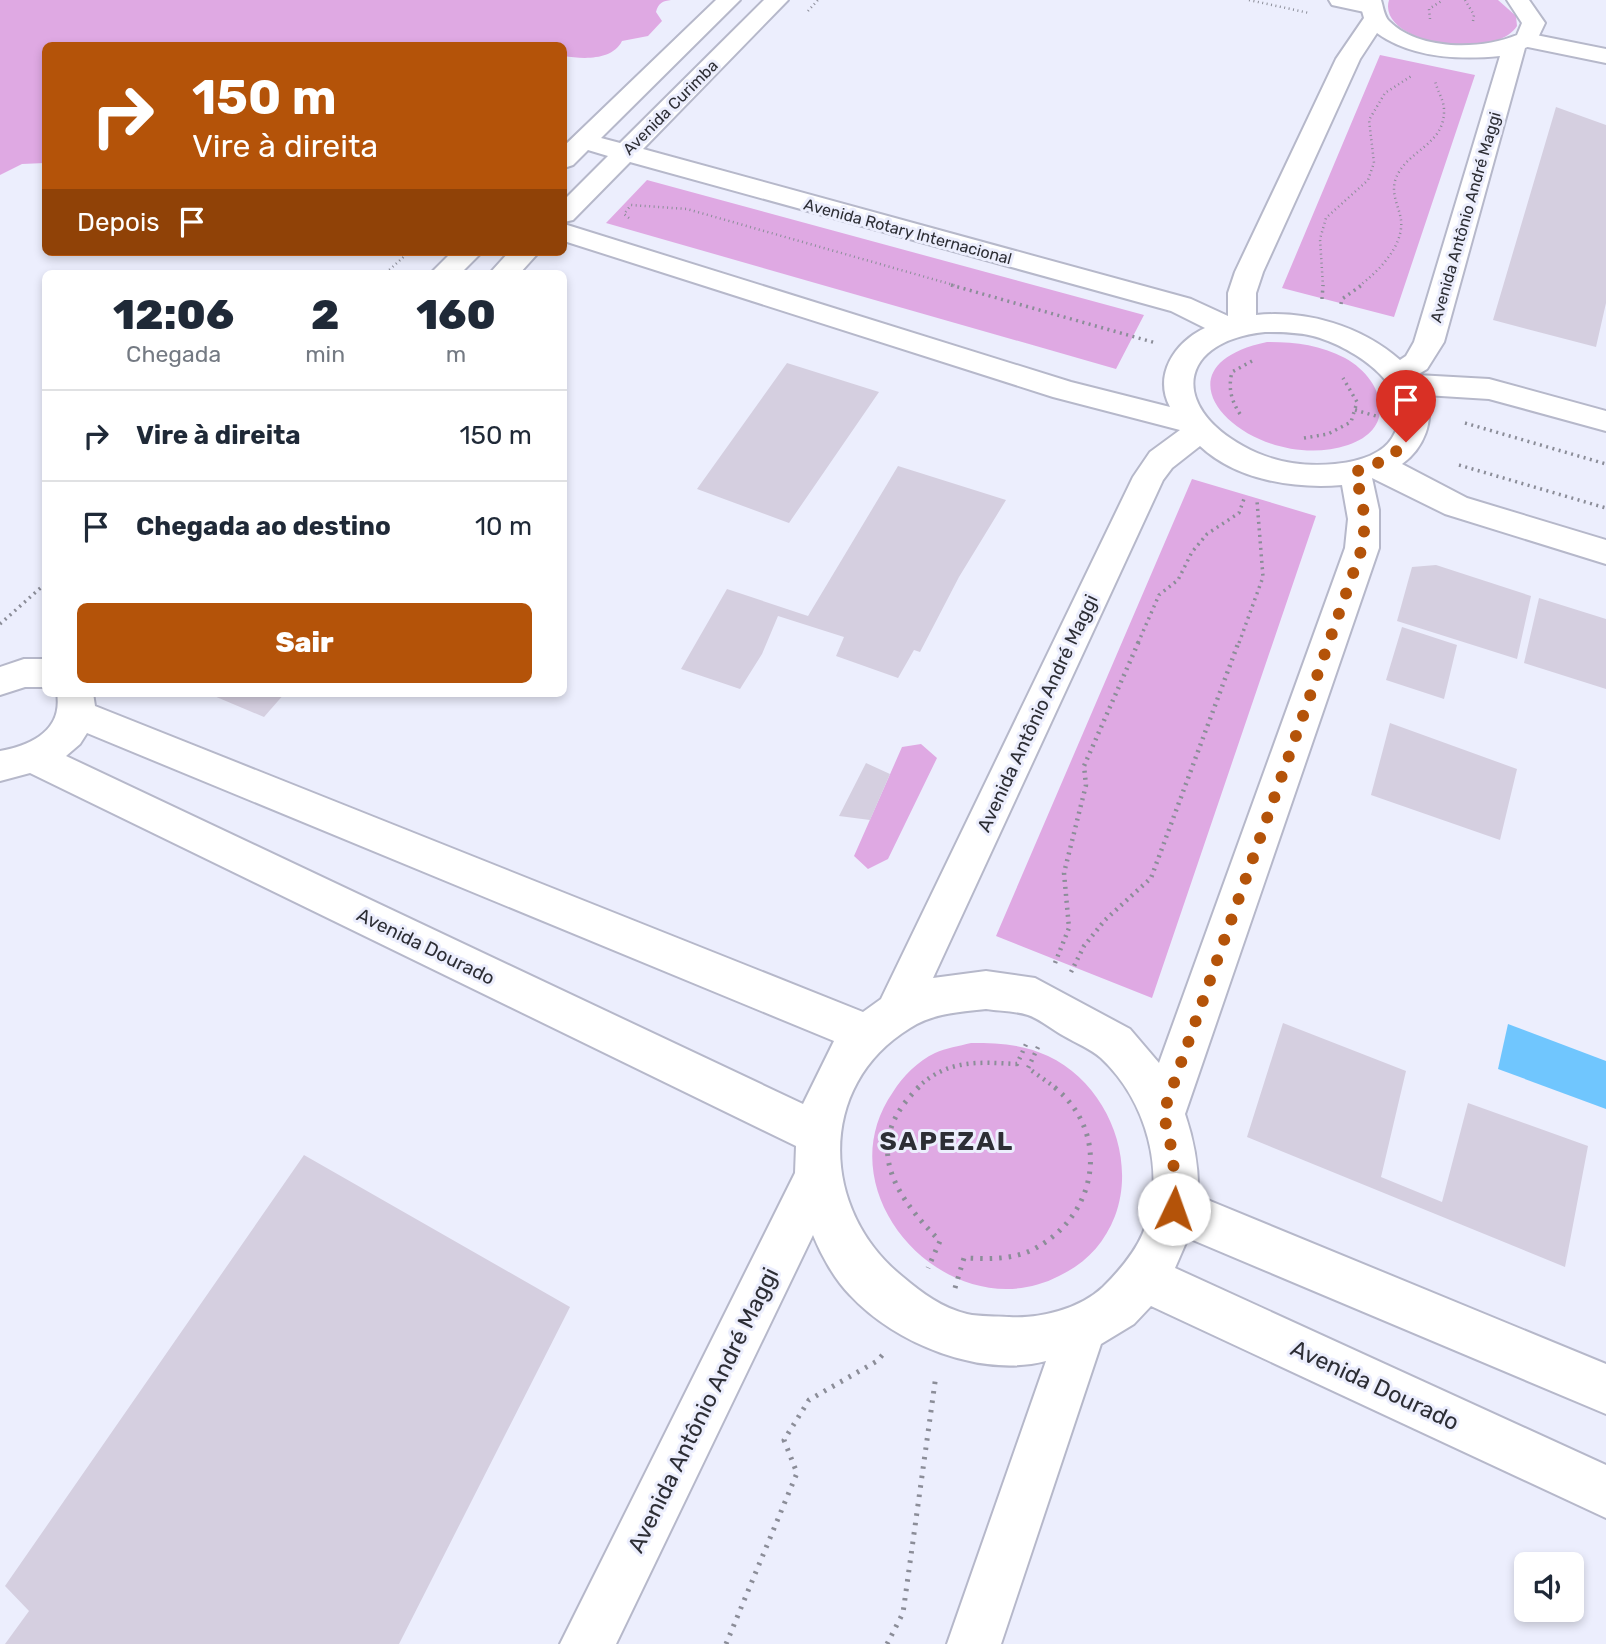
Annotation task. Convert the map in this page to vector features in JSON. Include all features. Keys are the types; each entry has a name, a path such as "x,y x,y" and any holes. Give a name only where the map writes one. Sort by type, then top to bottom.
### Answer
{"street":[{"name":"Avenida Curimba","path":"567,157 729,0"},
{"name":"Avenida Curimba","path":"567,211 777,0"},
{"path":"1340,0 1371,8 1400,37 1441,51 1494,52 1525,19"},
{"path":"1236,327 1248,272 1371,8"},
{"path":"1525,19 1557,23"},
{"path":"1525,19 1606,57"},
{"name":"Avenida Antônio André Maggi","path":"1402,380 1418,362 1429,342 1525,19"},
{"name":"Avenida Rotary Internacional","path":"583,141 1181,305 1236,327"},
{"path":"567,233 1064,390 1197,426"},
{"path":"448,270 464,256"},
{"path":"507,270 521,256"},
{"path":"1289,323 1321,329 1356,342 1380,357 1402,380 1414,406 1413,427 1406,442 1394,455 1366,469 1329,476 1301,475 1263,466 1231,454 1197,426 1182,405 1178,388 1179,371 1186,356 1204,340 1236,327 1289,323"},
{"path":"1402,380 1489,389 1606,421"},
{"name":"Avenida Antônio André Maggi","path":"881,1023 939,995 986,989 1035,997 1115,1043 1143,1076 1163,1114 1172,1144 1177,1177 1174,1209 1163,1244 1144,1278 1117,1307 1082,1328 1026,1342 967,1338 929,1323 866,1278 834,1230 818,1155 822,1108 844,1061 881,1023 1149,477 1161,460 1197,426"},
{"path":"1366,469 1456,506 1606,552"},
{"path":"1163,1114 1362,548 1366,527 1366,469"},
{"path":"13,767 62,738 79,700 881,1023"},
{"name":"Avenida Dourado","path":"13,767 818,1155"},
{"name":"Avenida Antônio André Maggi","path":"587,1644 818,1155"},
{"path":"1174,1209 1606,1389"},
{"name":"Avenida Dourado","path":"1144,1278 1606,1492"},
{"path":"974,1644 1082,1328"}],"path":[{"path":"800,19 818,0"},
{"path":"1249,0 1312,14"},
{"path":"1441,51 1437,30 1427,15 1429,9 1443,0"},
{"path":"1321,329 1342,299 1376,275 1388,262 1402,224 1393,195 1395,179 1402,166 1431,143 1439,129 1444,106 1434,83 1434,71 1449,34 1473,21 1474,15 1465,0"},
{"path":"887,1644 903,1613 929,1323 964,1258 995,1260 1031,1251 1059,1234 1075,1214 1088,1188 1091,1165 1088,1142 1076,1110 1053,1087 1028,1068 1051,1004 1055,963 1069,928 1064,873 1086,785 1084,766 1159,594 1171,588 1182,577 1191,553 1218,524 1239,513 1263,466 1286,440 1328,435 1351,422 1357,402 1349,383 1317,359 1324,287 1318,257 1327,217 1337,205 1371,178 1376,157 1369,120 1385,93 1417,72 1441,51"},
{"path":"632,219 624,214 631,205 687,209 1142,337 1186,356"},
{"path":"389,270 405,256"},
{"path":"929,1323 916,1294 940,1241 904,1202 888,1173 886,1138 898,1106 925,1079 946,1068 974,1063 1017,1064 1084,946 1105,920 1151,878 1263,577 1264,562 1256,505 1261,490 1269,432 1240,414 1229,395 1232,372 1258,359"},
{"path":"1461,422 1606,464"},
{"path":"1455,464 1606,508"},
{"path":"0,624 42,587"},
{"path":"726,1644 797,1472 784,1440 809,1400 877,1361 929,1323"}],"shaded area":[{"path":"0,0 671,0 658,6 656,12 662,21 648,36 622,41 611,52 588,58 567,56 567,42 42,42 42,163 22,164 0,175"},
{"path":"1389,0 1498,0 1516,16 1517,26 1504,37 1485,44 1439,43 1417,37 1400,27 1390,15"},
{"path":"1380,55 1475,75 1394,317 1282,288"},
{"path":"647,180 1144,315 1116,369 606,223"},
{"path":"1267,342 1317,347 1345,358 1358,367 1369,378 1380,403 1379,416 1374,427 1364,437 1348,445 1313,451 1278,446 1248,433 1225,415 1212,395 1213,374 1230,355"},
{"path":"1192,479 1316,516 1152,998 996,936"},
{"path":"921,744 937,758 888,859 868,869 854,856 902,747"},
{"path":"971,1043 1029,1049 1068,1068 1086,1084 1100,1103 1112,1124 1119,1147 1121,1193 1115,1216 1100,1244 1086,1259 1069,1271 1018,1288 977,1285 940,1270 909,1244 885,1210 873,1172 875,1132 897,1086 929,1056"}],"water":[{"path":"1508,1024 1606,1061 1606,1109 1498,1069"}],"building":[{"path":"1556,107 1606,125 1606,303 1596,347 1493,320"},
{"path":"787,363 879,392 789,523 697,489"},
{"path":"898,466 1006,500 959,577 920,652 914,650 898,678 836,656 844,637 778,616 762,654 740,689 681,669 727,589 808,616"},
{"path":"1436,565 1531,596 1517,659 1397,621 1412,567"},
{"path":"1539,598 1606,619 1606,689 1524,663"},
{"path":"1402,627 1457,645 1444,699 1386,680"},
{"path":"216,697 282,697 264,717"},
{"path":"1390,723 1517,769 1500,840 1371,795"},
{"path":"866,763 890,774 870,820 839,816"},
{"path":"1283,1023 1406,1071 1381,1177 1442,1202 1468,1103 1588,1146 1565,1267 1247,1137"},
{"path":"304,1155 570,1307 399,1644 5,1644 29,1611 5,1586"}],"district":[{"name":"SAPEZAL","path":"947,1141"}],"route":[{"path":"1174,1209 1177,1177 1172,1144 1163,1114 1362,548 1366,527 1364,504 1354,472 1377,465 1394,455 1406,442"}]}
